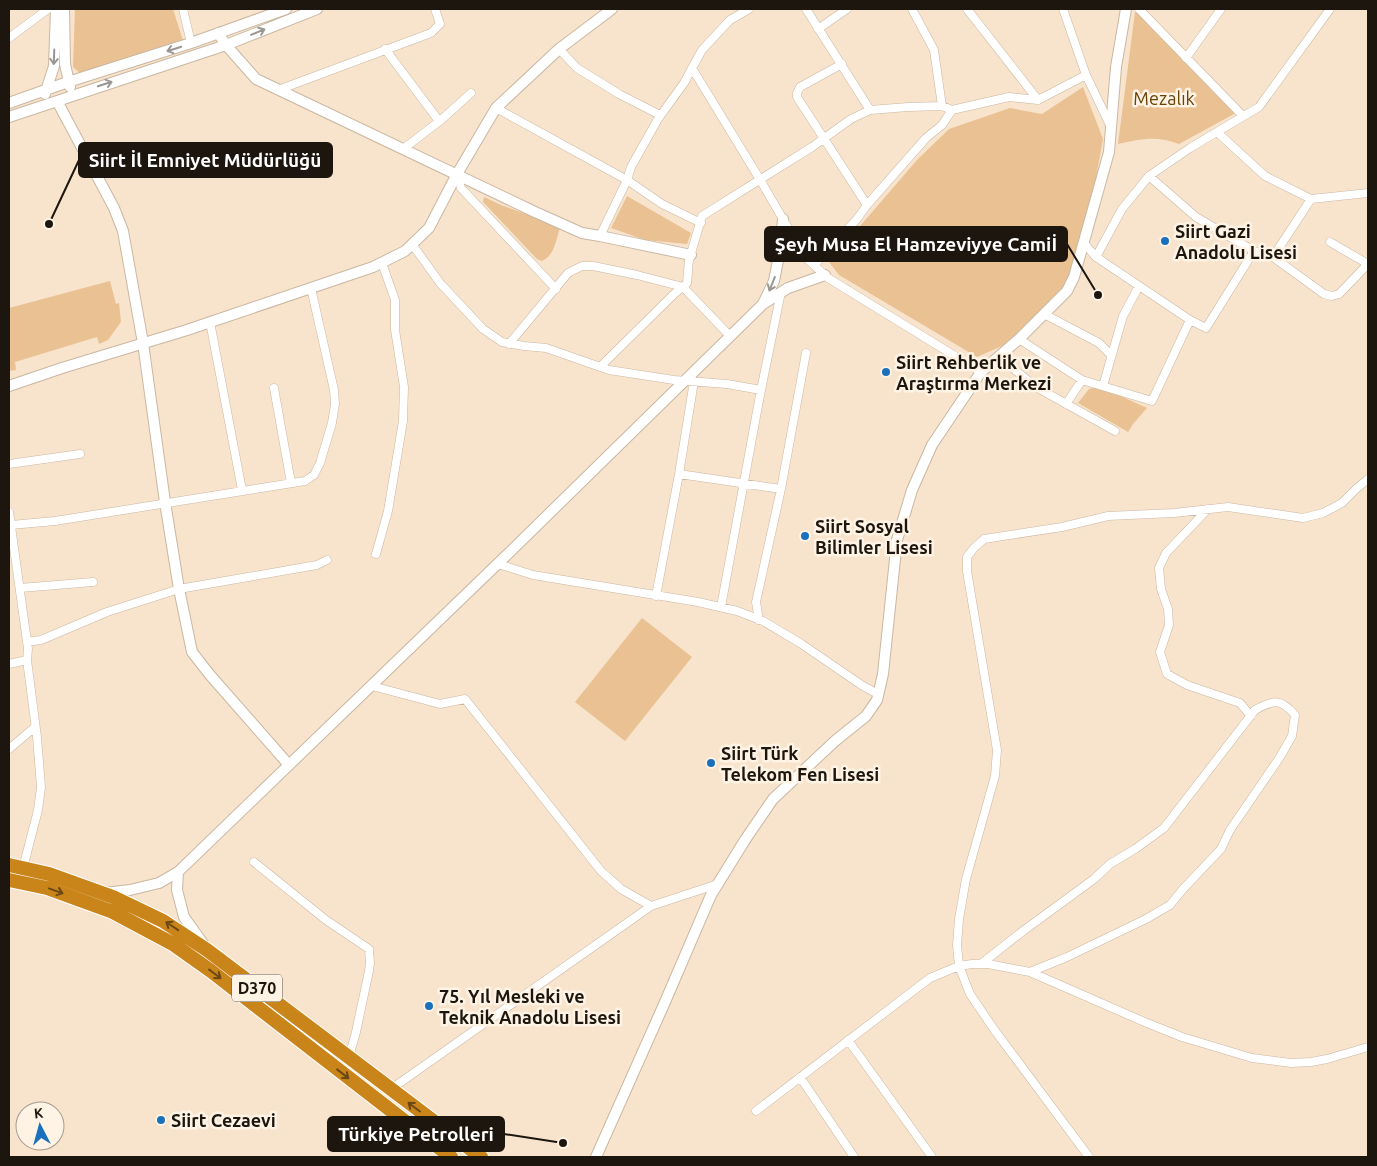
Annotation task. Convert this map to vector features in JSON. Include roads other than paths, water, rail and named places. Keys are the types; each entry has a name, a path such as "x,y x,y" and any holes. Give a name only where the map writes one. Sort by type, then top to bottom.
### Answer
{"highway":[{"name":"D370","path":"9,865 49,874 101,893 163,921 207,950 481,1157"},
{"name":"D370","path":"9,880 46,888 113,912 173,944 211,971 451,1157"}],"street":[{"path":"9,38 48,9"},
{"path":"42,105 54,66 56,9"},
{"path":"64,9 65,64 72,95"},
{"path":"183,9 191,43"},
{"path":"9,103 46,89 191,43 286,9"},
{"path":"9,117 226,45 317,9"},
{"path":"278,90 430,33 440,24 435,9"},
{"path":"9,386 373,268 405,251 430,228 457,174 496,108 559,48 612,9"},
{"path":"600,236 627,180 630,167 660,115 684,83 702,50 730,20 749,9"},
{"path":"806,9 870,110"},
{"path":"818,29 847,9"},
{"path":"912,9 934,50 942,106"},
{"path":"967,9 1038,100"},
{"path":"1063,9 1086,75 1111,127"},
{"path":"596,1157 711,895 773,799 835,741 866,716 877,700 883,674 897,540 912,490 932,445 981,372 1019,339 1067,291 1074,277 1109,152 1116,67 1126,9"},
{"path":"1139,9 1243,116"},
{"path":"1186,58 1221,9"},
{"path":"1096,257 1122,209 1149,176 1190,148 1259,107 1330,9"},
{"path":"218,33 256,79 403,149 582,233 691,255"},
{"path":"559,48 577,68 619,94 660,115"},
{"path":"385,49 439,121"},
{"path":"842,64 800,87 797,97 867,205"},
{"path":"692,68 806,257 825,275 981,372"},
{"path":"600,367 687,283 689,260 702,216 812,147 850,119 870,110 942,106 952,110 1009,97 1038,100 1086,75"},
{"path":"403,149 471,94"},
{"path":"57,101 114,208 123,231 143,343 179,589 192,652 289,766"},
{"path":"496,108 627,180 662,204 700,223"},
{"path":"814,265 857,219 926,138 942,124 952,110"},
{"path":"1217,132 1265,176 1311,199 1368,193"},
{"path":"457,174 461,188 556,289"},
{"path":"1149,176 1196,217 1254,251 1273,257 1324,294 1332,296 1339,294 1368,264 1330,242"},
{"path":"1273,257 1311,199"},
{"path":"763,304 774,282 783,219"},
{"path":"1084,243 1096,257 1190,320 1206,328 1254,251"},
{"path":"412,244 440,283 483,329 502,342 546,348 609,370 727,384 760,390"},
{"path":"376,554 388,511 403,420 404,387 394,330 395,300 382,263"},
{"path":"509,344 568,273 582,266 592,266 683,286 730,336"},
{"path":"101,893 130,890 160,883 178,872 689,381 730,336 763,304 788,288 825,275"},
{"path":"1103,386 1123,316 1139,286"},
{"path":"11,525 55,521 304,480 314,475 320,463 332,423 335,404 334,390 311,288"},
{"path":"721,607 760,390 781,292"},
{"path":"1044,314 1099,343 1111,355"},
{"path":"1019,339 1082,380 1152,401 1190,320"},
{"path":"210,322 242,490"},
{"path":"759,620 756,602 781,489 806,353"},
{"path":"998,357 1036,387 1115,431"},
{"path":"1066,404 1082,380"},
{"path":"656,596 679,474 689,381"},
{"path":"274,388 291,482"},
{"path":"9,464 80,454"},
{"path":"679,474 781,489"},
{"path":"1089,1157 970,994 958,966 959,918 966,879 995,776 997,761 997,750 967,571 967,557 984,539 1062,527 1108,516 1174,513 1228,507 1303,518 1323,513 1342,503 1368,479"},
{"path":"1208,509 1166,553 1159,568 1161,589 1168,609 1169,625 1160,652 1167,674 1187,685 1240,702 1251,716"},
{"path":"9,512 28,649 27,660 41,787 38,810 23,868"},
{"path":"27,642 41,640 107,612 179,589 317,565 327,560"},
{"path":"498,564 532,575 737,610 800,643 878,694"},
{"path":"20,588 93,582"},
{"path":"9,664 27,660"},
{"path":"372,686 440,704 464,699 601,871 621,889 651,906"},
{"path":"980,964 1094,879 1110,864 1164,828 1255,710 1267,704 1277,702 1287,706 1295,714 1292,736 1280,757 1230,830 1221,849 1170,905 1146,919 1068,957 1030,972"},
{"path":"9,749 35,726"},
{"path":"254,862 326,920 369,949 369,972 349,1057"},
{"path":"178,872 177,890 184,917 207,950"},
{"path":"391,1089 651,906 718,884"},
{"path":"756,1111 930,978 958,966 980,964 1030,972 1182,1037 1252,1058 1311,1062 1368,1047"},
{"path":"848,1040 932,1157"},
{"path":"800,1077 854,1157"}],"place":[{"name":"Siirt İl Emniyet Müdürlüğü","path":"49,224"},
{"name":"Siirt Gazi Anadolu Lisesi","path":"1165,241"},
{"name":"Şeyh Musa El Hamzeviyye Camiİ","path":"1098,295"},
{"name":"Siirt Rehberlik ve Araştırma Merkezi","path":"886,372"},
{"name":"Siirt Sosyal Bilimler Lisesi","path":"805,536"},
{"name":"Siirt Türk Telekom Fen Lisesi","path":"711,763"},
{"name":"75. Yıl Mesleki ve Teknik Anadolu Lisesi","path":"429,1006"},
{"name":"Siirt Cezaevi","path":"161,1120"},
{"name":"Türkiye Petrolleri","path":"563,1143"}],"park label":[{"name":"Mezalık","path":"1164,98"}]}
